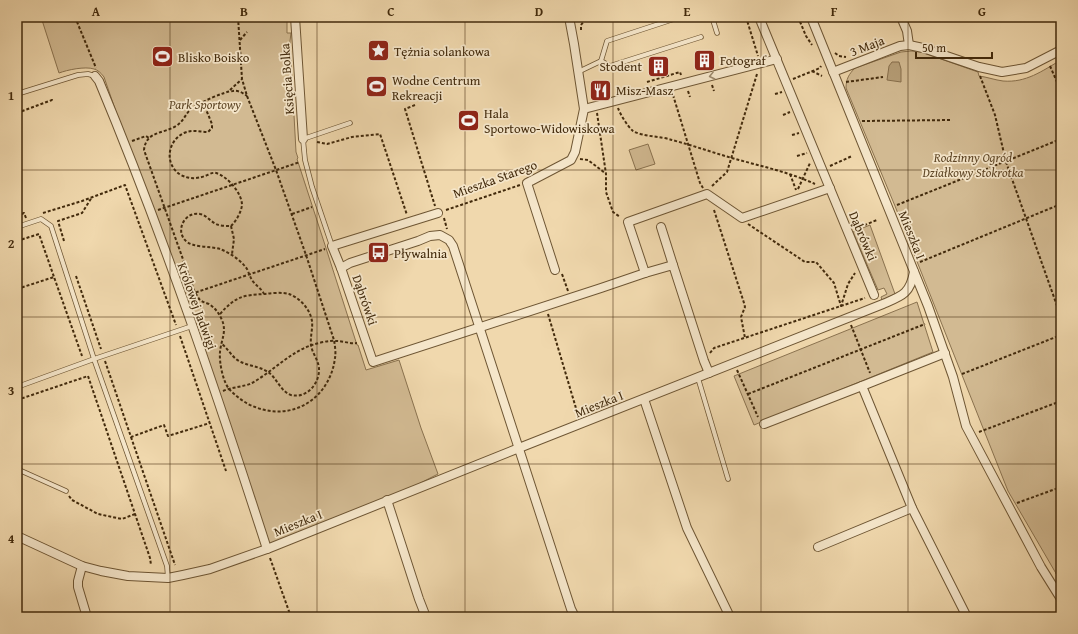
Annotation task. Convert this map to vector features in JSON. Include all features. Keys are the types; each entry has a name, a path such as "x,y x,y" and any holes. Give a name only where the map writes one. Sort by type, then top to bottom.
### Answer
{"street":[{"name":"Księcia Bolka","path":"295,17 303,139"},
{"name":"Mieszka Starego","path":"527,183 571,160 588,111 578,72 569,17"},
{"name":"Dąbrówki","path":"759,17 874,295"},
{"name":"Mieszka I","path":"17,536 82,566 128,576 168,578 210,569 267,549 901,296 909,289 912,282 912,268 811,17"},
{"path":"903,18 908,31 909,45"},
{"name":"3 Maja","path":"833,72 900,46 909,45 923,48 979,67 1002,72 1026,68 1061,50"},
{"path":"588,111 670,87 777,59"},
{"name":"Królowej Jadwigi","path":"95,76 99,81 125,143 182,298 267,549"},
{"path":"527,183 554,268"},
{"path":"645,272 628,222 706,193 742,218 830,188"},
{"path":"341,268 332,246 440,212"},
{"path":"661,227 709,373"},
{"name":"Dąbrówki","path":"449,240 440,236 430,236 350,262 341,268 373,362 479,328"},
{"path":"449,240 453,246 571,609 575,617"},
{"path":"479,328 645,272 673,265"},
{"path":"912,268 945,353 966,426 1041,567 1061,599"},
{"path":"764,424 945,353"},
{"path":"862,386 912,508 966,617"},
{"path":"644,399 687,528 730,617"},
{"path":"387,500 426,617"},
{"path":"818,547 912,508"},
{"path":"82,566 78,587 87,617"}],"lane":[{"path":"578,72 601,61 607,41 680,17"},
{"path":"712,17 717,33"},
{"path":"601,61 610,66 701,37"},
{"path":"17,94 78,75 88,74 95,76"},
{"path":"332,246 304,160 303,139 350,123"},
{"path":"17,227 41,219 51,226 94,359 167,566 168,578"},
{"path":"17,387 192,326"},
{"path":"698,378 728,479"},
{"path":"17,469 66,491"}],"path":[{"path":"17,18 22,17"},
{"path":"17,22 33,17"},
{"path":"75,17 97,72 95,76"},
{"path":"238,17 242,78 247,96 276,170 306,255 334,340 336,358 330,379 315,399 304,406 280,413 254,407 240,399 229,388 222,369 220,353 225,328 220,314 210,305 200,300 195,293 144,150 145,145 152,135 176,126 183,120 190,110 203,102 234,90 247,96"},
{"path":"243,17 247,21"},
{"path":"581,33 581,25 584,21 592,17"},
{"path":"746,17 758,54"},
{"path":"798,17 806,36"},
{"path":"239,40 247,32"},
{"path":"826,54 833,51 840,56 849,57"},
{"path":"1046,58 1061,91"},
{"path":"670,87 700,183 706,193 728,172 759,64"},
{"path":"789,81 820,68 822,64"},
{"path":"979,67 981,79 995,115 1006,162 1061,317"},
{"path":"812,71 822,76"},
{"path":"641,84 680,72 683,79"},
{"path":"845,82 883,77"},
{"path":"229,91 242,78"},
{"path":"711,82 714,91"},
{"path":"688,88 690,97"},
{"path":"17,113 52,100 54,101"},
{"path":"203,102 212,124 212,128 208,132 193,130 179,136 172,144 170,151 170,159 173,167 179,174 195,179 216,173 233,185 240,196 242,204 236,221 231,226 215,224 201,214 193,214 181,225 181,234 185,241 191,245 210,247 232,255 247,269 252,281 264,292 264,294"},
{"path":"415,105 405,109 448,232 449,240"},
{"path":"617,106 619,113 632,130 640,134 664,137 790,174 820,186 830,188"},
{"path":"588,111 597,110 606,174 606,192 613,212 628,222"},
{"path":"852,121 952,120"},
{"path":"303,139 327,144 352,137 380,134 409,222"},
{"path":"125,143 146,136 149,138"},
{"path":"888,209 1061,139"},
{"path":"790,174 796,192 815,152"},
{"path":"822,170 852,156"},
{"path":"579,162 580,159 588,160 606,174"},
{"path":"150,213 304,160"},
{"name":"Mieszka Starego","path":"440,212 527,183"},
{"path":"40,214 125,185 178,330 226,471"},
{"path":"66,246 58,220 82,213 92,197"},
{"path":"912,268 1061,204"},
{"path":"292,214 318,205"},
{"path":"714,210 745,307 741,318 745,338"},
{"path":"17,216 24,213 26,219"},
{"path":"742,218 805,262 816,262 834,283 841,306"},
{"path":"848,232 877,220"},
{"path":"231,226 234,239 232,255"},
{"path":"17,241 39,234 82,358"},
{"path":"182,298 332,246"},
{"path":"841,306 848,284 861,262"},
{"path":"554,268 560,269 570,298"},
{"path":"74,272 175,565"},
{"path":"17,289 54,277"},
{"path":"220,314 231,302 245,296 288,294 296,297 304,304 310,313 312,322 310,335 311,345 319,367 318,377 308,392 300,396 286,393 269,372 240,361 234,357 222,344"},
{"path":"704,361 714,348 874,295"},
{"path":"546,305 580,424"},
{"path":"748,394 933,321"},
{"path":"850,325 873,382"},
{"path":"953,377 1061,335"},
{"path":"215,394 229,388 250,384 289,357 311,345 334,340 353,344 366,342"},
{"path":"735,363 759,420 764,424"},
{"path":"17,400 88,376 136,514 150,558 151,566"},
{"path":"971,435 1061,401"},
{"path":"131,436 164,425 168,436 210,422"},
{"path":"1009,506 1061,487"},
{"path":"66,491 72,500 98,514 122,519 136,514"},
{"path":"267,549 290,617"}],"green space":[{"name":"Park Sportowy","path":"41,17 287,17 287,33 291,33 290,41 297,159 357,345 366,370 399,360 438,474 387,500 267,549 104,77 95,69 90,68 76,69 59,73"},
{"name":"Rodzinny Ogród Działkowy Stokrotka","path":"901,52 921,52 978,72 979,76 1003,81 1026,78 1061,60 1061,582 1008,491 895,206 846,88 848,77 855,68"},
{"path":"648,144 655,164 636,170 629,150"},
{"path":"870,225 895,294 882,300 881,297 887,294 884,288 878,290 853,232"},
{"path":"917,302 933,352 754,425 734,376"}],"shaded area":[{"path":"892,62 899,62 901,69 901,82 887,80 889,66"}],"place":[{"name":"Tężnia solankowa","path":"378,51"},
{"name":"Blisko Boisko","path":"162,57"},
{"name":"Fotograf","path":"704,60"},
{"name":"Stodent","path":"658,66"},
{"name":"Wodne Centrum Rekreacji","path":"377,87"},
{"name":"Misz-Masz","path":"600,90"},
{"name":"Hala Sportowo-Widowiskowa","path":"468,120"},
{"name":"Pływalnia","path":"379,253"}]}
